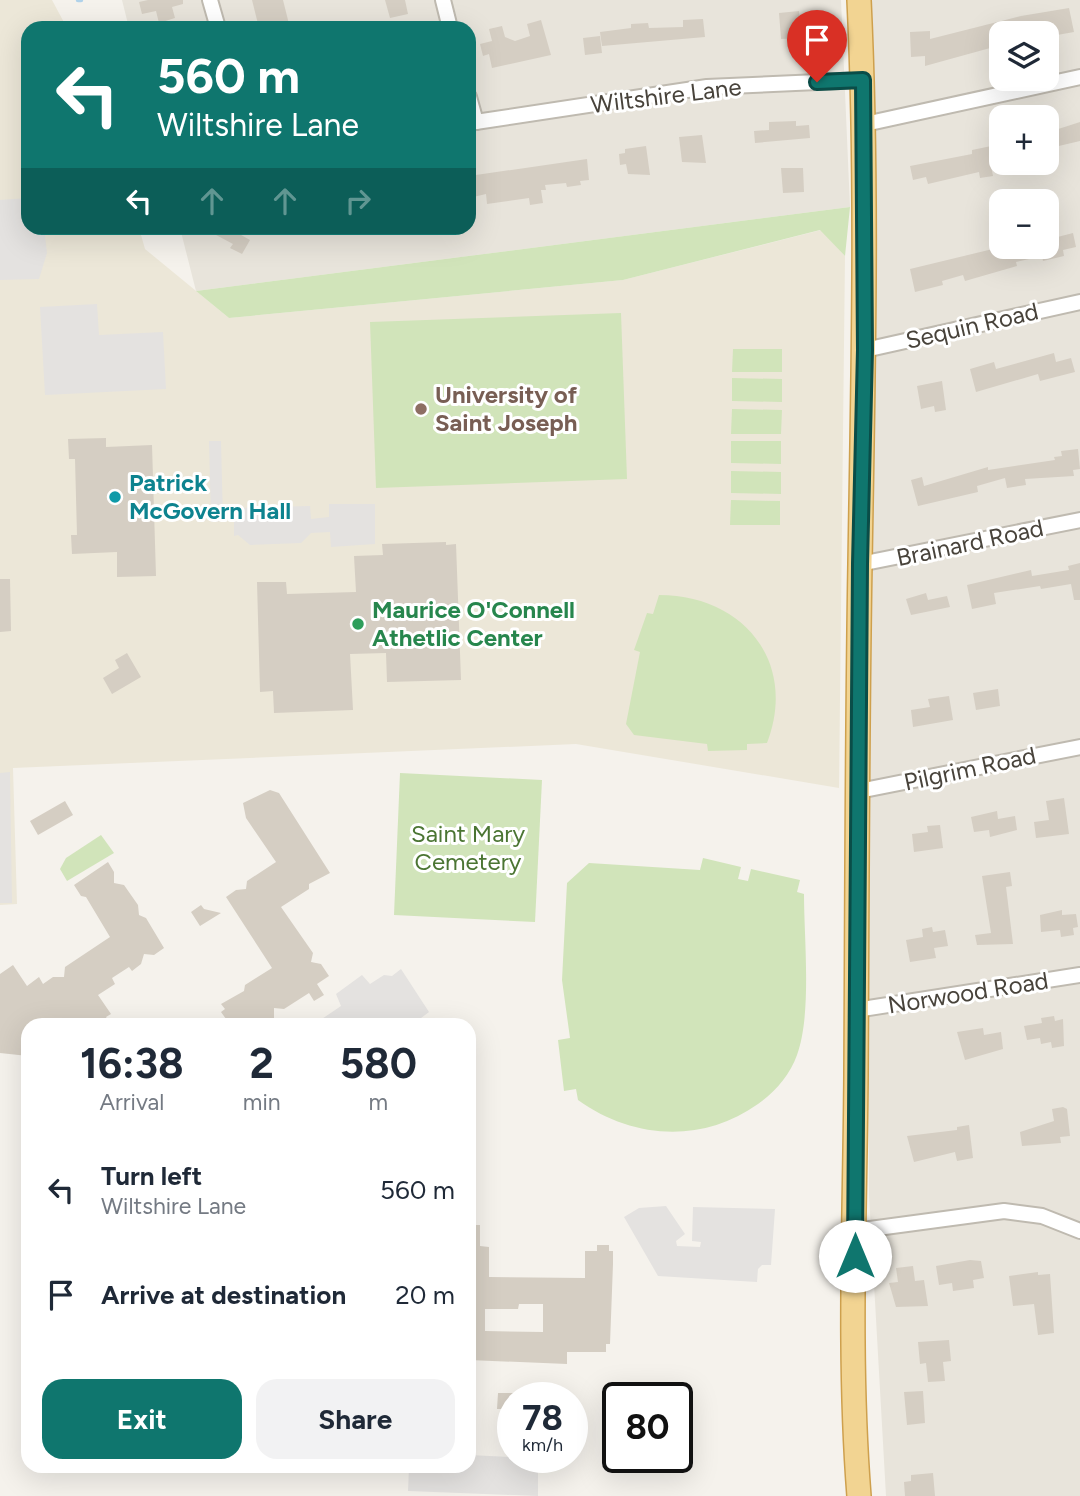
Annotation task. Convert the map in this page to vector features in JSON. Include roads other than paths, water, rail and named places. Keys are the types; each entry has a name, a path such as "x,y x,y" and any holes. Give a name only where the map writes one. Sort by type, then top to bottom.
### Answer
{"highway":[{"path":"859,0 865,124 854,1433 859,1496"}],"street":[{"path":"210,0 216,21"},
{"path":"443,0 448,21"},
{"path":"865,124 1080,78"},
{"name":"Wiltshire Lane","path":"476,121 707,87 863,80"},
{"name":"Sequin Road","path":"865,350 1080,302"},
{"name":"Brainard Road","path":"860,564 1080,520"},
{"name":"Pilgrim Road","path":"859,792 1080,747"},
{"name":"Norwood Road","path":"856,1010 1080,975"},
{"path":"855,1231 1004,1211 1042,1216 1080,1231"}],"place":[{"name":"University of Saint Joseph","path":"421,409"},
{"name":"Patrick McGovern Hall","path":"115,497"},
{"name":"Maurice O'Connell Athetlic Center","path":"358,624"}],"park label":[{"name":"Saint Mary Cemetery","path":"468,848"}]}
